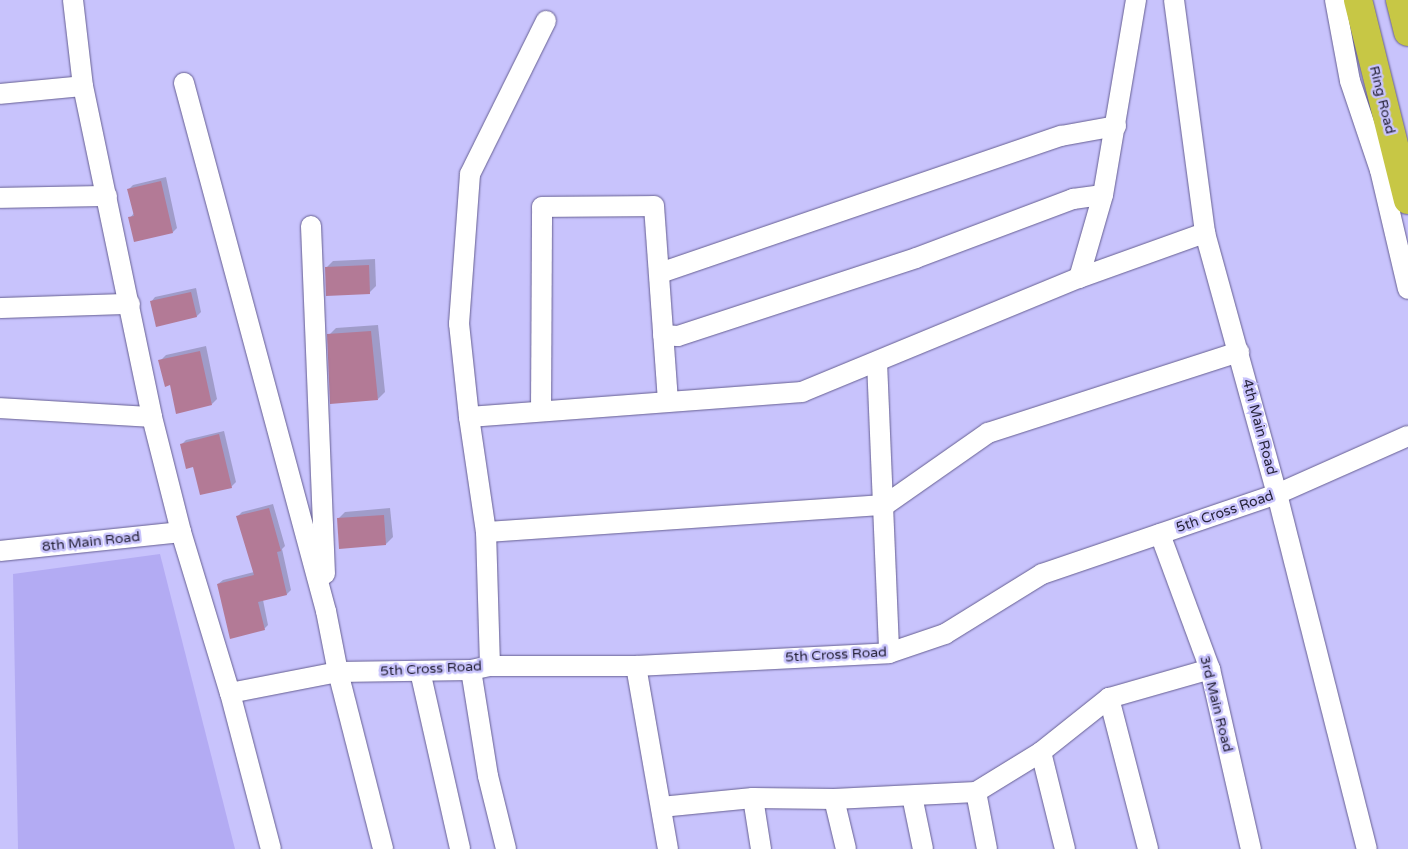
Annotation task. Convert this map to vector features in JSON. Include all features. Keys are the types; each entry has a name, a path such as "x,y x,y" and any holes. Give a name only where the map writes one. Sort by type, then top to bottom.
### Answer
{"highway":[{"name":"Ring Road","path":"1358,0 1408,200"},
{"path":"1400,0 1408,32"}],"street":[{"path":"73,0 83,86 130,304 152,417 181,532 230,693 270,849"},
{"path":"1079,278 1103,195 1136,0"},
{"name":"4th Main Road","path":"1174,0 1205,233 1277,494 1367,849"},
{"path":"1335,0 1350,81 1380,170 1408,289"},
{"path":"506,849 488,776 480,668 486,532 469,417 458,324 470,174 546,20"},
{"path":"184,82 326,611 338,672 383,849"},
{"path":"0,94 83,86"},
{"path":"660,274 1061,136 1116,126"},
{"path":"663,335 678,336 916,258 1073,199 1103,195"},
{"path":"0,198 107,196"},
{"path":"541,411 542,207 654,206 668,402"},
{"path":"312,226 326,611"},
{"path":"469,417 802,392 1079,278 1205,233"},
{"path":"0,308 130,304"},
{"path":"486,532 885,505 988,433 1239,352"},
{"path":"877,362 885,505 889,653"},
{"path":"0,408 152,417"},
{"name":"5th Cross Road","path":"230,693 338,672 636,666 889,653 945,634 1042,574 1277,494 1408,436"},
{"name":"8th Main Road","path":"0,551 181,532"},
{"name":"3rd Main Road","path":"1160,534 1210,669 1251,849"},
{"path":"636,666 668,849"},
{"path":"661,807 753,798 834,799 976,792 1041,752 1108,698 1210,669"},
{"path":"420,671 460,849"},
{"path":"1108,698 1148,849"},
{"path":"1041,752 1065,849"},
{"path":"976,792 987,849"},
{"path":"912,796 923,849"},
{"path":"753,798 761,849"},
{"path":"834,799 846,849"}],"shaded area":[{"path":"160,554 235,849 18,849 13,574"}],"building":[{"path":"161,181 173,233 134,242 128,217 134,216 127,189"},
{"path":"369,265 370,294 326,296 325,267"},
{"path":"191,292 197,317 156,327 150,301"},
{"path":"371,331 378,400 330,404 327,334"},
{"path":"200,351 212,405 176,414 170,385 165,387 158,360"},
{"path":"219,434 232,488 200,495 193,467 186,469 180,444"},
{"path":"269,508 281,551 277,552 287,595 258,602 265,630 230,639 217,584 254,575 236,516"},
{"path":"384,515 386,545 339,549 337,518"}]}
